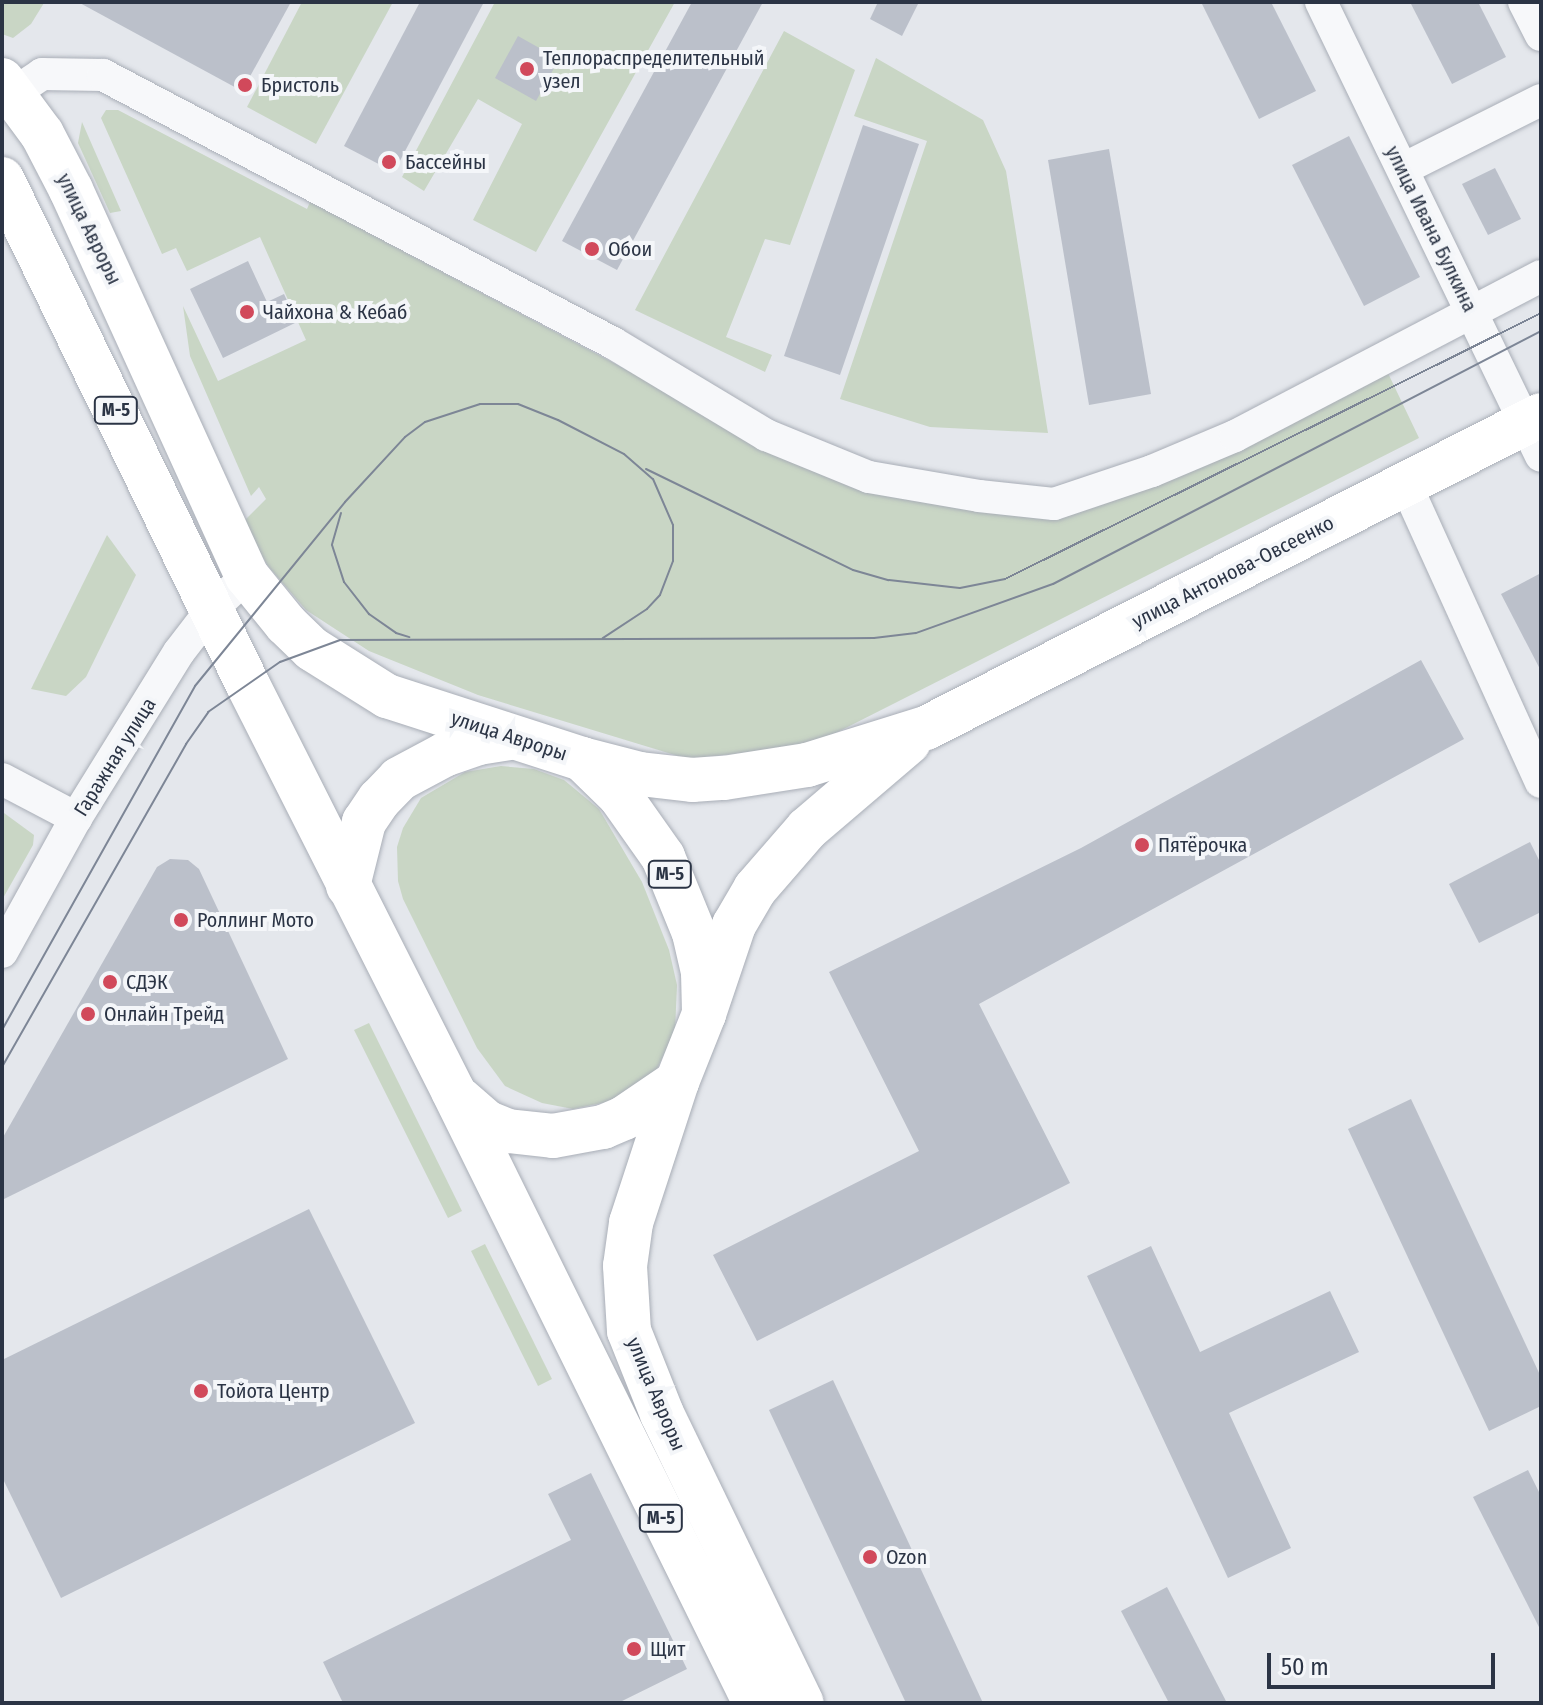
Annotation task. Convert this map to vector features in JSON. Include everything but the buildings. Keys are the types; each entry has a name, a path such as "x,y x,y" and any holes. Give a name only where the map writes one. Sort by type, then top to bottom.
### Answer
{"main road":[{"name":"улица Авроры","path":"8,86 42,134 71,190 247,576 312,649 387,696 582,759 620,796 663,857 694,933 703,972 704,1014 677,1082 631,1223 625,1266 629,1331 662,1414 802,1703"},
{"name":"М-5","path":"2,179 348,886 453,1091 755,1703"},
{"name":"улица Антонова-Овсеенко","path":"582,759 654,776 692,780 724,778 807,765 926,728 1406,485 1535,432"},
{"name":"улица Антонова-Овсеенко","path":"704,1014 734,925 779,857 926,728"},
{"path":"348,886 364,822 399,779 444,755 478,743 511,738"},
{"path":"453,1091 488,1123 508,1131 553,1136 603,1127 624,1118 677,1082"}],"street":[{"name":"улица Ивана Булкина","path":"1321,2 1471,313 1535,432"},
{"path":"1524,2 1541,35"},
{"path":"8,86 42,74 103,75 613,343 766,435 869,477 979,496 1054,504 1152,471 1235,436 1541,276"},
{"path":"1403,169 1541,100"},
{"path":"1406,485 1541,782"},
{"name":"Гаражная улица","path":"2,952 76,818 179,652 212,609 247,576"},
{"path":"2,779 76,818"}],"green space":[{"path":"2,2 44,3 31,24 13,38 2,34"},
{"path":"302,2 393,2 316,144 247,107"},
{"path":"495,2 675,2 536,252 473,220 522,124 478,99 424,191 402,177"},
{"path":"784,31 855,70 790,245 765,239 726,337 772,355 765,372 635,310"},
{"path":"876,58 983,120 1006,171 1048,433 930,427 840,399 927,141 854,116"},
{"path":"106,110 118,110 307,209 310,202 778,450 870,491 1120,493 1386,369 1419,438 812,745 688,759 478,695 369,651 306,610 268,566 242,523 266,499 259,487 251,496 190,356 183,306 218,381 306,340 260,237 187,271 176,248 162,254 101,118"},
{"path":"82,122 121,211 110,213 78,143"},
{"path":"107,535 136,575 86,677 66,696 31,689"},
{"path":"501,766 534,769 564,780 599,809 642,882 669,950 677,985 675,1031 656,1071 621,1099 573,1109 542,1103 505,1086 477,1048 403,899 398,881 397,847 403,828 421,798 465,772"},
{"path":"4,813 34,835 33,845 2,900"},
{"path":"369,1023 462,1211 448,1218 354,1030"},
{"path":"485,1244 552,1379 538,1386 471,1251"}],"tram line":[{"path":"646,469 853,570 889,580 960,588 1005,579 1541,313"},
{"path":"2,1067 186,744 208,712 280,662 340,640 874,638 916,633 1053,584 1541,331"},
{"path":"2,1030 195,686 345,502 405,437 425,422 480,404 518,404 558,420 624,454 653,479 673,525 673,561 660,595 647,609 603,638"},
{"path":"341,513 332,545 344,582 369,614 396,633 409,637"}],"place":[{"name":"Теплораспределительный узел","path":"527,69"},
{"name":"Бристоль","path":"245,85"},
{"name":"Бассейны","path":"389,162"},
{"name":"Обои","path":"592,249"},
{"name":"Чайхона & Кебаб","path":"247,312"},
{"name":"Пятёрочка","path":"1142,845"},
{"name":"Роллинг Мото","path":"181,920"},
{"name":"СДЭК","path":"110,982"},
{"name":"Онлайн Трейд","path":"88,1014"},
{"name":"Тойота Центр","path":"201,1391"},
{"name":"Ozon","path":"870,1557"},
{"name":"Щит","path":"634,1649"}]}
